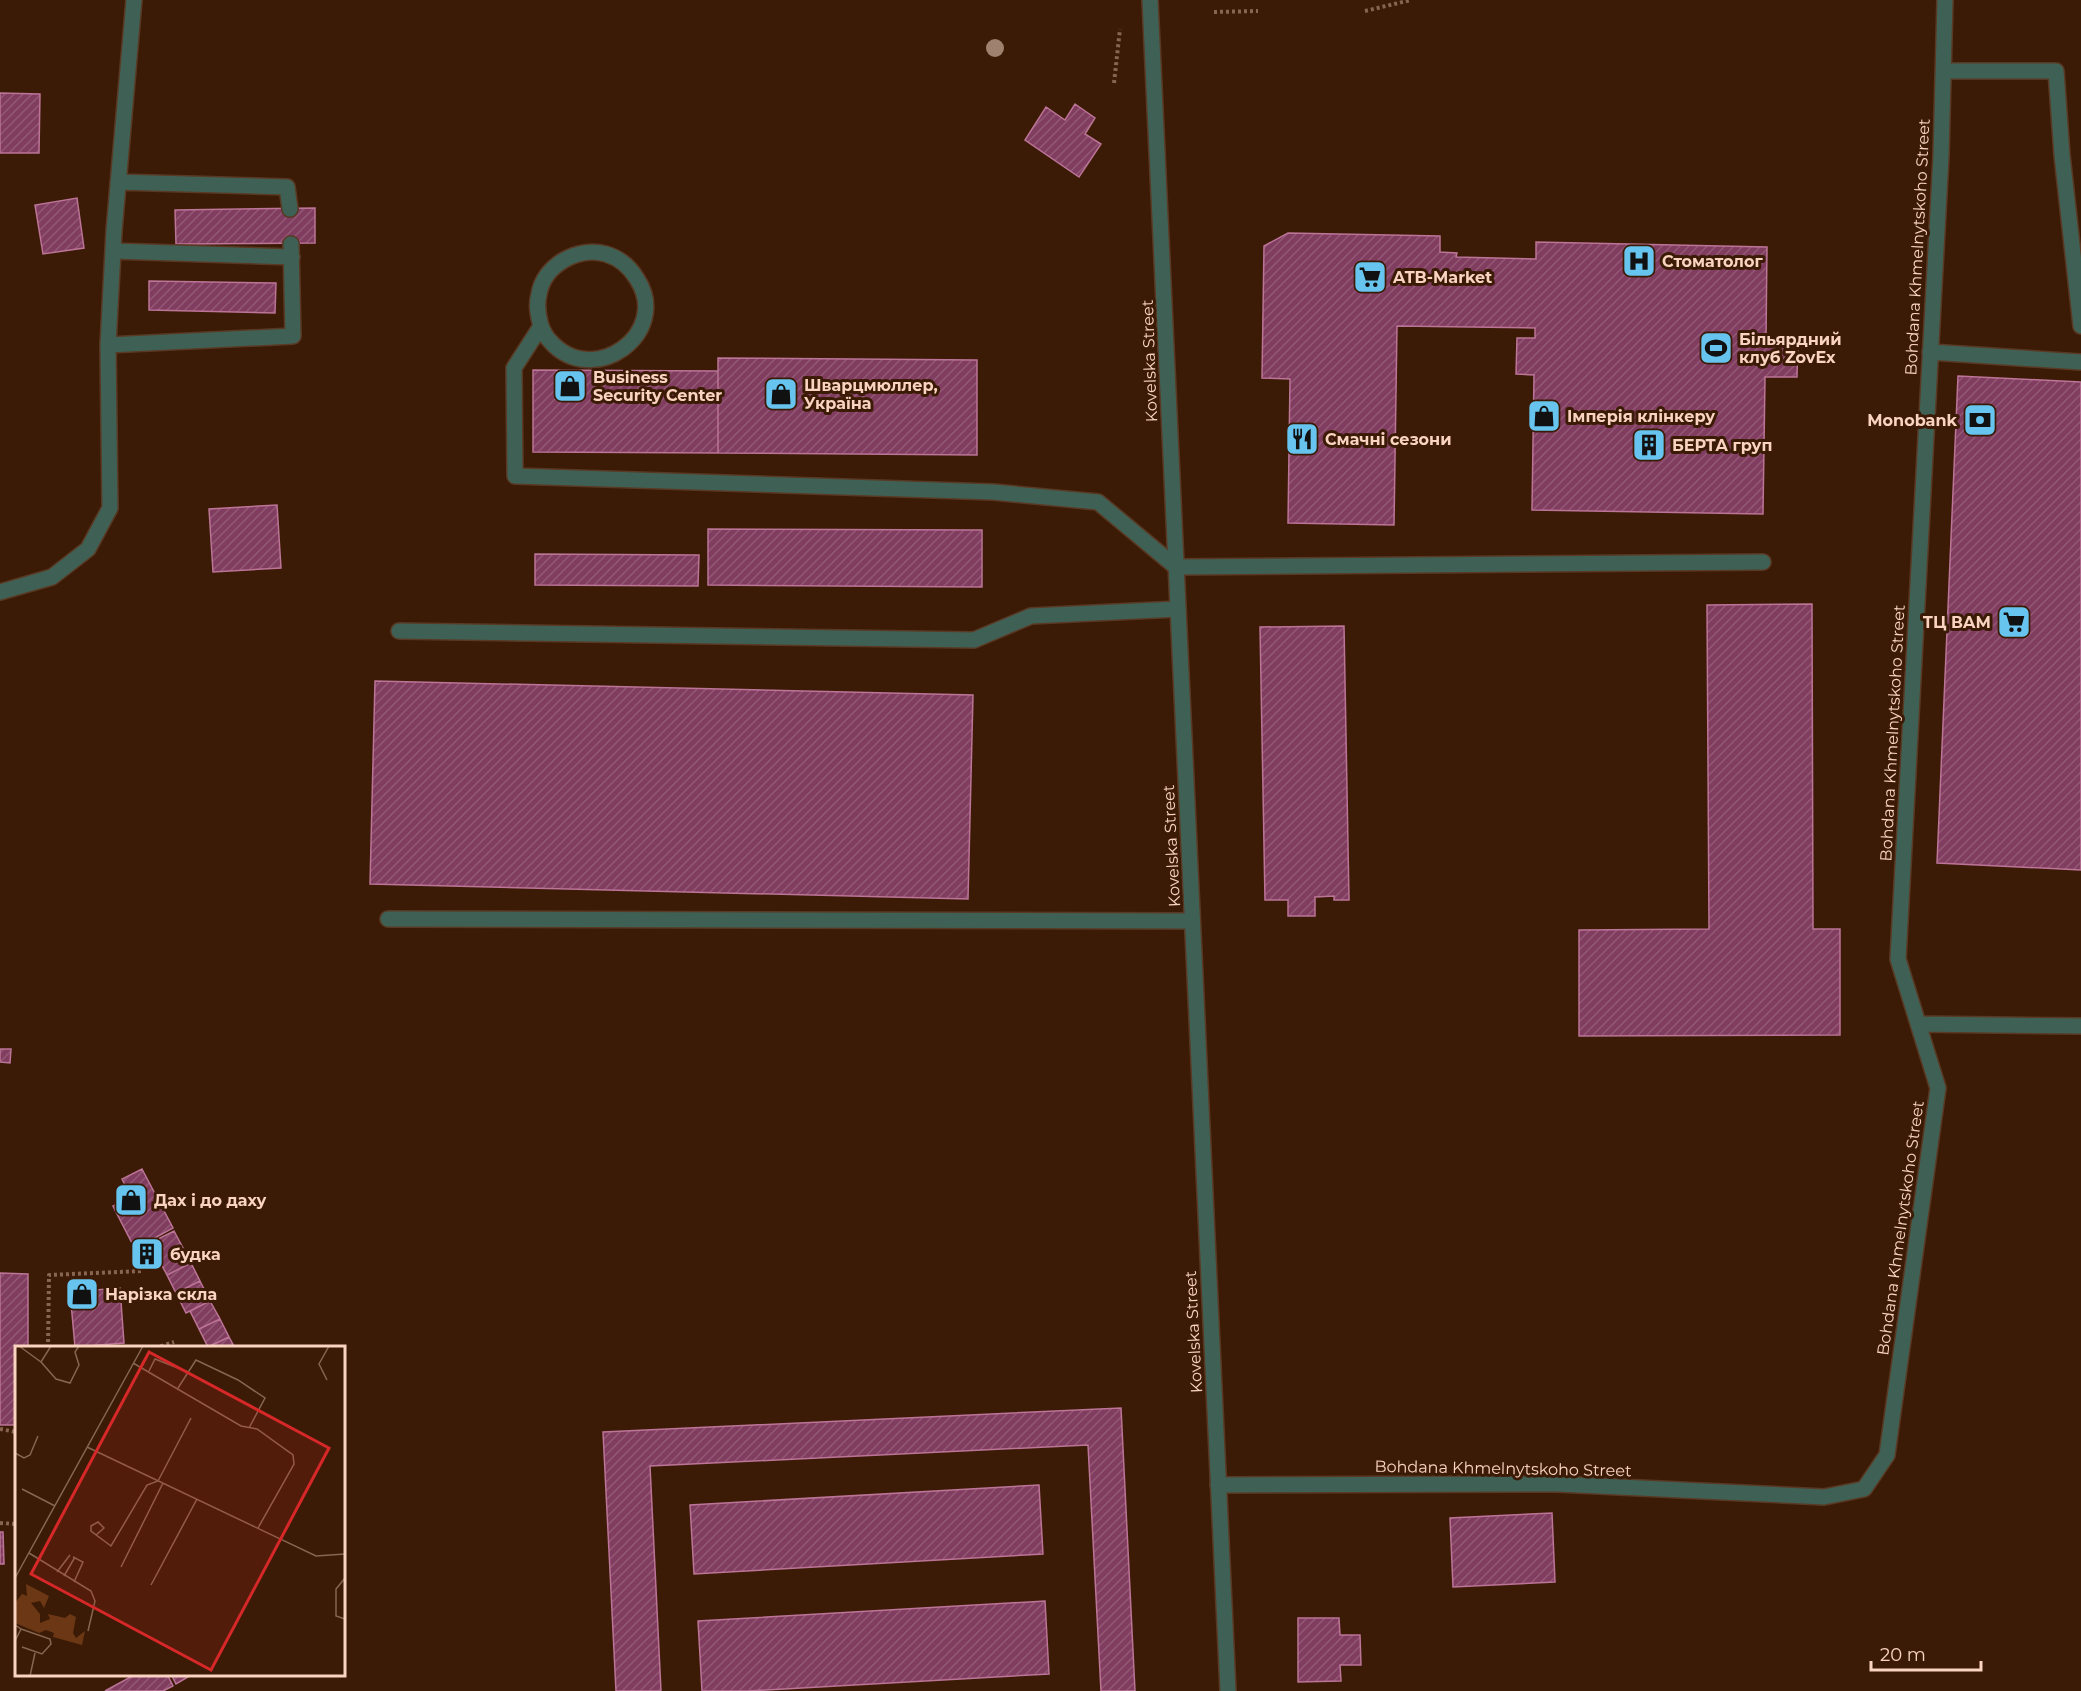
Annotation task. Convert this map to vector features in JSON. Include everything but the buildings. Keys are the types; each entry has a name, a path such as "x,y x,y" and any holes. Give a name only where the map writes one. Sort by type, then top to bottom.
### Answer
{"street":[{"path":"0,592 52,577 88,549 110,508 108,345 118,182 134,0"},
{"name":"Kovelska Street","path":"1150,0 1228,1691"},
{"name":"Bohdana Khmelnytskoho Street","path":"1218,1485 1557,1484 1824,1497 1864,1489 1887,1455 1938,1088 1898,959 1944,71 1945,0"},
{"path":"1944,71 2056,71 2062,155 2081,326"},
{"path":"118,182 287,187 290,209"},
{"path":"108,345 293,336 291,250 114,251"},
{"path":"541,326 550,341 564,353 581,360 600,360 616,354 631,343 645,315 645,300 641,285 632,271 621,261 605,254 588,252 572,256 558,264 546,277 539,292 537,309 541,326 514,368 515,476 993,492 1098,502 1176,567 1763,562"},
{"path":"1930,352 2081,362"},
{"path":"399,632 974,640 1031,616 1178,609"},
{"path":"388,919 1192,921"},
{"path":"1918,1024 2081,1026"}],"path":[{"path":"1365,11 1411,0"},
{"path":"1214,12 1258,11"},
{"path":"1114,83 1120,29"},
{"path":"48,1346 49,1275 141,1271"},
{"path":"159,1346 174,1342"},
{"path":"0,1429 15,1432"},
{"path":"0,1523 15,1524"}],"place":[{"name":"Стоматолог","path":"1639,261"},
{"name":"ATB-Market","path":"1370,277"},
{"name":"Більярдний клуб ZovEx","path":"1716,348"},
{"name":"Business Security Center","path":"570,386"},
{"name":"Шварцмюллер, Україна","path":"781,394"},
{"name":"Імперія клінкеру","path":"1544,416"},
{"name":"Monobank","path":"1980,420"},
{"name":"Смачні сезони","path":"1302,439"},
{"name":"БЕРТА груп","path":"1649,445"},
{"name":"ТЦ ВАМ","path":"2014,622"},
{"name":"Дах і до даху","path":"131,1200"},
{"name":"будка","path":"147,1254"},
{"name":"Нарізка скла","path":"82,1294"}]}
